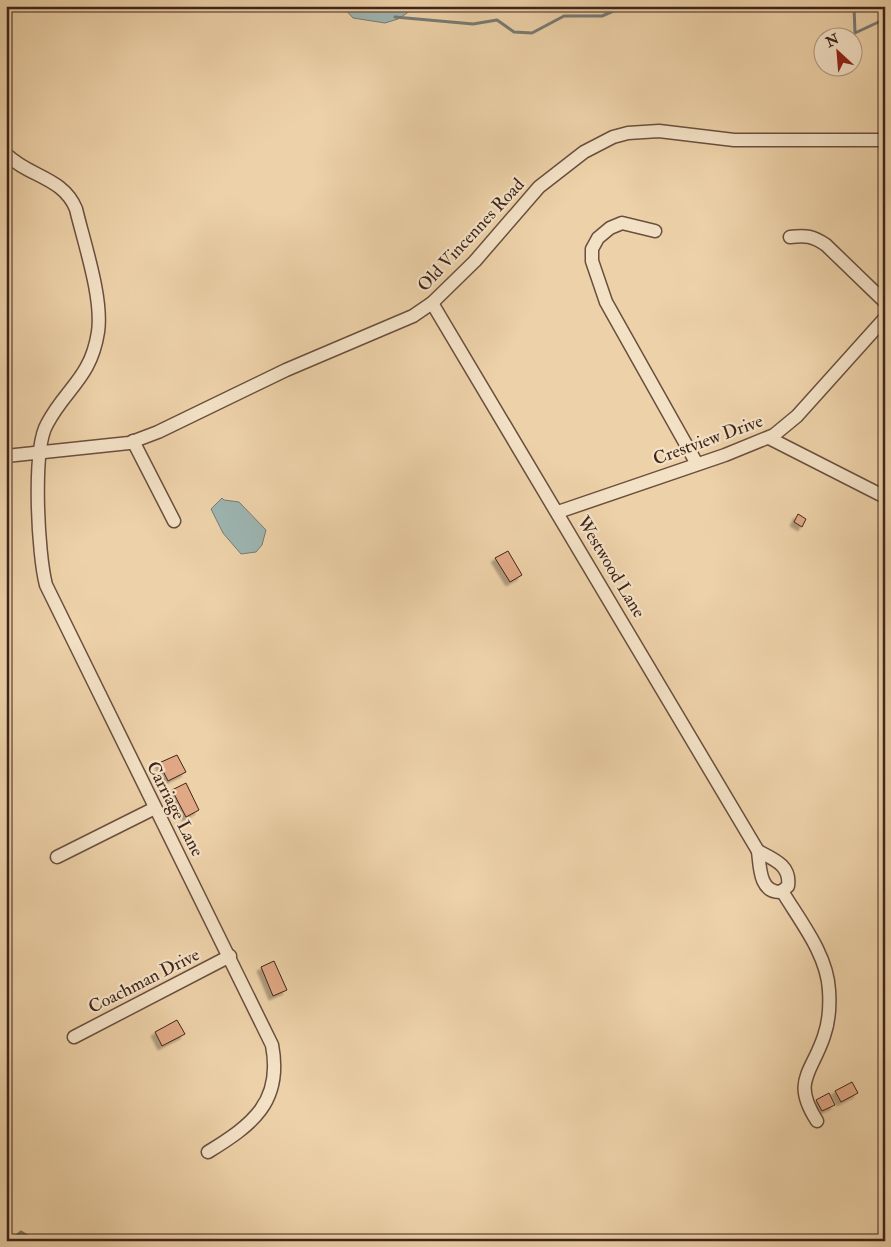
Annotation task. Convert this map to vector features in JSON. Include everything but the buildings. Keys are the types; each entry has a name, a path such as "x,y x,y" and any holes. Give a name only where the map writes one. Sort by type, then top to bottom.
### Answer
{"street":[{"name":"Old Vincennes Road","path":"6,456 114,445 133,441 286,370 382,331 413,316 432,303 475,261 539,187 584,152 612,137 628,133 659,130 734,140 885,140"},
{"name":"Carriage Lane","path":"6,154 20,166 58,184 72,199 76,209 98,310 98,332 90,361 74,388 56,409 46,425 38,452 40,544 46,586 267,1031 274,1059 274,1072 268,1098 255,1118 237,1134 208,1152"},
{"path":"655,231 622,223 610,228 598,238 592,249 592,261 606,302 697,464"},
{"path":"790,237 805,235 815,237 826,245 885,302"},
{"name":"Westwood Lane","path":"432,303 758,850 763,883 772,891 782,890 788,886 789,880 786,869 776,860 758,850"},
{"name":"Crestview Drive","path":"558,512 770,438 797,416 885,318"},
{"path":"770,438 885,497"},
{"path":"133,441 174,521"},
{"path":"57,857 155,808"},
{"path":"782,890 809,935 828,974 829,1012 824,1036 806,1075 804,1091 809,1108 817,1121"},
{"name":"Coachman Drive","path":"74,1037 230,956"}],"water":[{"path":"342,6 410,6 410,11 398,19 385,23 353,18"},
{"path":"222,498 239,502 266,530 262,545 256,552 241,554 223,533 211,509"}],"waterway":[{"path":"395,17 473,24 497,20 514,32 532,33 564,16 602,16 625,6"},
{"path":"684,6 693,11 706,6"},
{"path":"751,6 754,9 761,6"},
{"path":"854,6 855,33 885,19"},
{"path":"15,1241 15,1237 21,1232 36,1241"}]}
